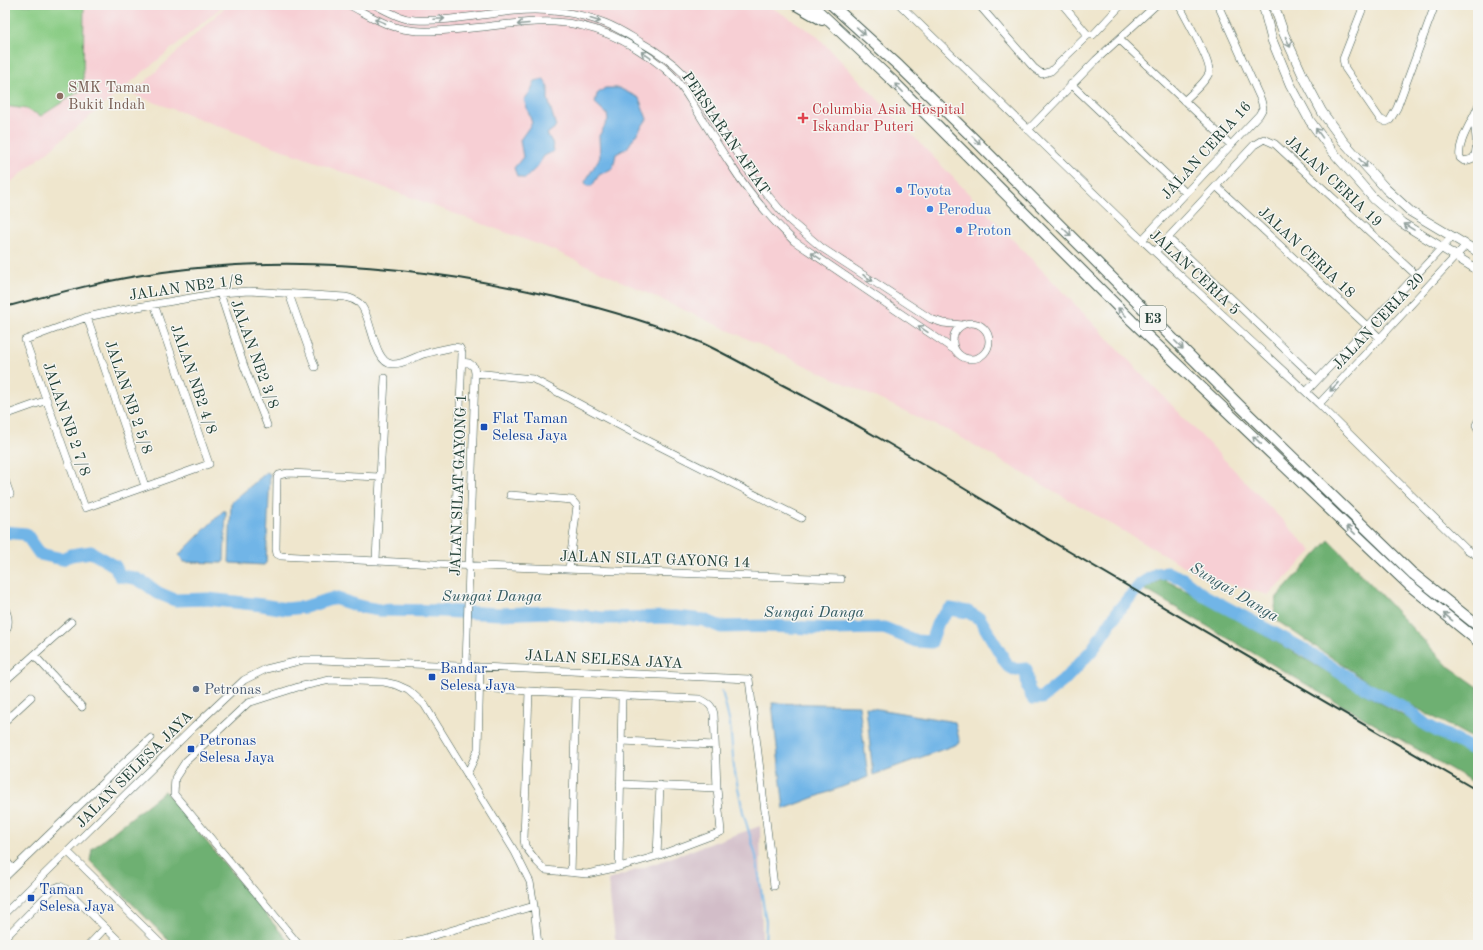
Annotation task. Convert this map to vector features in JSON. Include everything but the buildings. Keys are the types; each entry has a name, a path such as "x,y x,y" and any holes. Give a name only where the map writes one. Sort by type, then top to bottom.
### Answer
{"highway":[{"path":"796,5 836,28"},
{"name":"E3","path":"812,5 895,83 1132,321 1408,584 1478,641"},
{"name":"E3","path":"832,5 964,128 1239,406 1412,573 1478,626"}],"main road":[{"path":"1263,5 1272,40 1290,84 1310,121 1332,151 1374,199 1402,223 1478,270"},
{"path":"1274,5 1284,34 1304,78 1322,112 1343,141 1386,189 1411,212 1478,252"}],"street":[{"name":"PERSIARAN AFIAT","path":"349,5 390,25 410,30 433,31 554,22 581,26 606,33 636,48 665,69 680,83 728,162 755,200 773,222 794,241 965,358 977,358 986,351 989,340 987,334 979,326 974,324 962,325 943,323 931,319 822,248 789,220 754,179 684,74 671,61 636,39 605,23 577,15 550,11 516,11 442,19 414,20 397,16 375,5"},
{"name":"JALAN CERIA 5","path":"900,5 1142,240 1319,404 1466,549 1477,554"},
{"path":"979,5 1034,68 1042,74 1051,71 1088,35 1093,35 1121,5"},
{"path":"1063,5 1088,35"},
{"path":"1028,130 1071,84 1156,5"},
{"path":"1179,5 1206,58 1209,69 1206,78 1184,101"},
{"name":"JALAN CERIA 16","path":"1142,240 1262,112 1263,104 1218,5"},
{"path":"1364,5 1343,60 1345,68 1380,119 1386,122 1390,120 1397,108 1435,5"},
{"path":"402,28 406,18"},
{"path":"1119,39 1231,145"},
{"path":"665,69 671,61"},
{"path":"1071,84 1186,192"},
{"path":"1474,118 1477,150 1474,157 1470,160 1464,161 1460,158 1460,145 1474,118 1478,106"},
{"name":"JALAN CERIA 19","path":"1155,252 1254,145 1264,138 1269,140 1416,275"},
{"path":"722,150 732,144"},
{"path":"728,162 738,156"},
{"name":"JALAN CERIA 18","path":"1216,186 1380,338"},
{"name":"JALAN CERIA 20","path":"1306,392 1452,237"},
{"path":"1168,238 1318,380"},
{"name":"JALAN CERIA 20","path":"1319,404 1466,245"},
{"name":"JALAN NB2 1/8","path":"25,340 87,317 220,293 249,291 345,297 352,299 360,303 365,310 375,342 384,361 387,363 394,364 423,354 454,347 460,348 462,353 462,362"},
{"name":"JALAN NB2 3/8","path":"220,293 244,366 267,425"},
{"path":"289,294 315,367"},
{"name":"JALAN NB2 4/8","path":"146,486 209,464 154,304"},
{"name":"JALAN NB 2 5/8","path":"87,317 146,486"},
{"path":"956,351 953,340 954,334 962,325"},
{"name":"JALAN NB 2 7/8","path":"25,340 84,508 146,486"},
{"path":"454,565 462,362"},
{"name":"JALAN SILAT GAYONG 1","path":"462,362 472,364 474,366 475,373 466,666"},
{"path":"475,373 532,379 641,437 801,518"},
{"path":"376,560 384,378"},
{"path":"5,415 46,400"},
{"path":"1478,421 1476,425 1478,429"},
{"name":"JALAN SILAT GAYONG 14","path":"380,477 282,473 279,475 277,478 277,554 282,556 469,566 841,579"},
{"path":"5,480 10,494"},
{"path":"510,495 572,500 577,506 569,569"},
{"path":"5,609 8,617 8,624 5,632"},
{"path":"5,681 71,622"},
{"path":"34,655 82,707"},
{"name":"JALAN SELESA JAYA","path":"5,913 194,726 244,680 266,669 303,660 749,679 774,886"},
{"path":"467,774 478,749 480,667"},
{"path":"299,945 174,794 175,778 186,761 248,703 298,687 330,680 384,682 397,685 408,690 424,704 515,852 530,882 538,945"},
{"path":"479,688 700,699 708,703 714,714 717,788 721,832 657,856 587,874 545,870 540,867 525,846 524,839 529,691"},
{"path":"571,873 576,694"},
{"path":"619,867 622,696"},
{"path":"5,721 31,697"},
{"path":"5,877 114,772 152,738"},
{"path":"621,741 715,745"},
{"path":"620,784 717,788"},
{"path":"657,856 660,785"},
{"path":"68,852 162,945"},
{"path":"5,860 13,869"},
{"path":"5,938 53,889 60,886 66,889 123,945"},
{"path":"398,945 534,906"},
{"path":"88,945 105,928"}],"shaded area":[{"name":"SMK Taman Bukit Indah","path":"5,5 224,5 5,187"},
{"path":"227,5 768,5 815,34 1312,551 1269,595 1203,577 953,433 553,250 132,94"},
{"path":"760,826 762,945 620,945 615,938 608,880"}],"green space":[{"path":"5,5 84,5 83,89 41,116 27,109 5,106"},
{"path":"1329,540 1447,665 1478,687 1478,741 1368,682 1273,618 1277,597"},
{"path":"1163,579 1212,604 1377,701 1478,757 1478,785 1144,589"},
{"path":"165,791 291,945 173,945 90,861 92,849"}],"water":[{"path":"544,79 548,88 548,99 556,127 547,134 552,142 554,151 544,156 537,167 525,179 517,176 514,168 523,157 520,140 532,123 524,100 535,81"},
{"path":"605,88 619,88 639,98 647,119 627,148 616,154 613,168 599,175 592,186 587,186 585,182 600,157 599,136 608,120 607,114 595,103 597,94"},
{"path":"267,472 270,474 266,563 264,565 230,563 231,504"},
{"path":"223,511 226,511 224,561 222,563 184,562 179,555"},
{"path":"772,703 859,705 868,777 784,809"},
{"path":"866,707 955,722 960,743 873,775"}],"waterway":[{"name":"Sungai Danga","path":"5,532 26,534 40,554 62,559 71,555 91,552 115,566 120,576 135,578 158,593 175,600 208,599 286,609 305,607 334,598 362,607 379,610 499,614 549,612 602,618 675,617 704,620 721,627 768,626 833,629 884,628 916,641 931,642 938,622 950,609 968,612 980,619 1008,666 1016,670 1026,669 1028,688 1033,698 1042,698 1063,681 1092,650 1118,611 1141,584 1157,574 1168,573 1183,579 1203,595 1303,649 1355,682 1405,708 1426,725 1478,752"},
{"path":"722,691 730,724 734,768 743,812 756,856 766,922 765,945"}],"railway":[{"path":"5,307 103,282 163,272 261,264 311,264 360,266 458,278 555,297 648,323 711,347 843,417 1154,602 1478,791"}],"place":[{"name":"SMK Taman Bukit Indah","path":"60,96"},
{"name":"Columbia Asia Hospital Iskandar Puteri","path":"803,118"},
{"name":"Toyota","path":"899,190"},
{"name":"Perodua","path":"930,209"},
{"name":"Proton","path":"959,230"},
{"name":"Flat Taman Selesa Jaya","path":"484,427"},
{"name":"Bandar Selesa Jaya","path":"432,677"},
{"name":"Petronas","path":"196,689"},
{"name":"Petronas Selesa Jaya","path":"191,749"},
{"name":"Taman Selesa Jaya","path":"31,898"}]}
